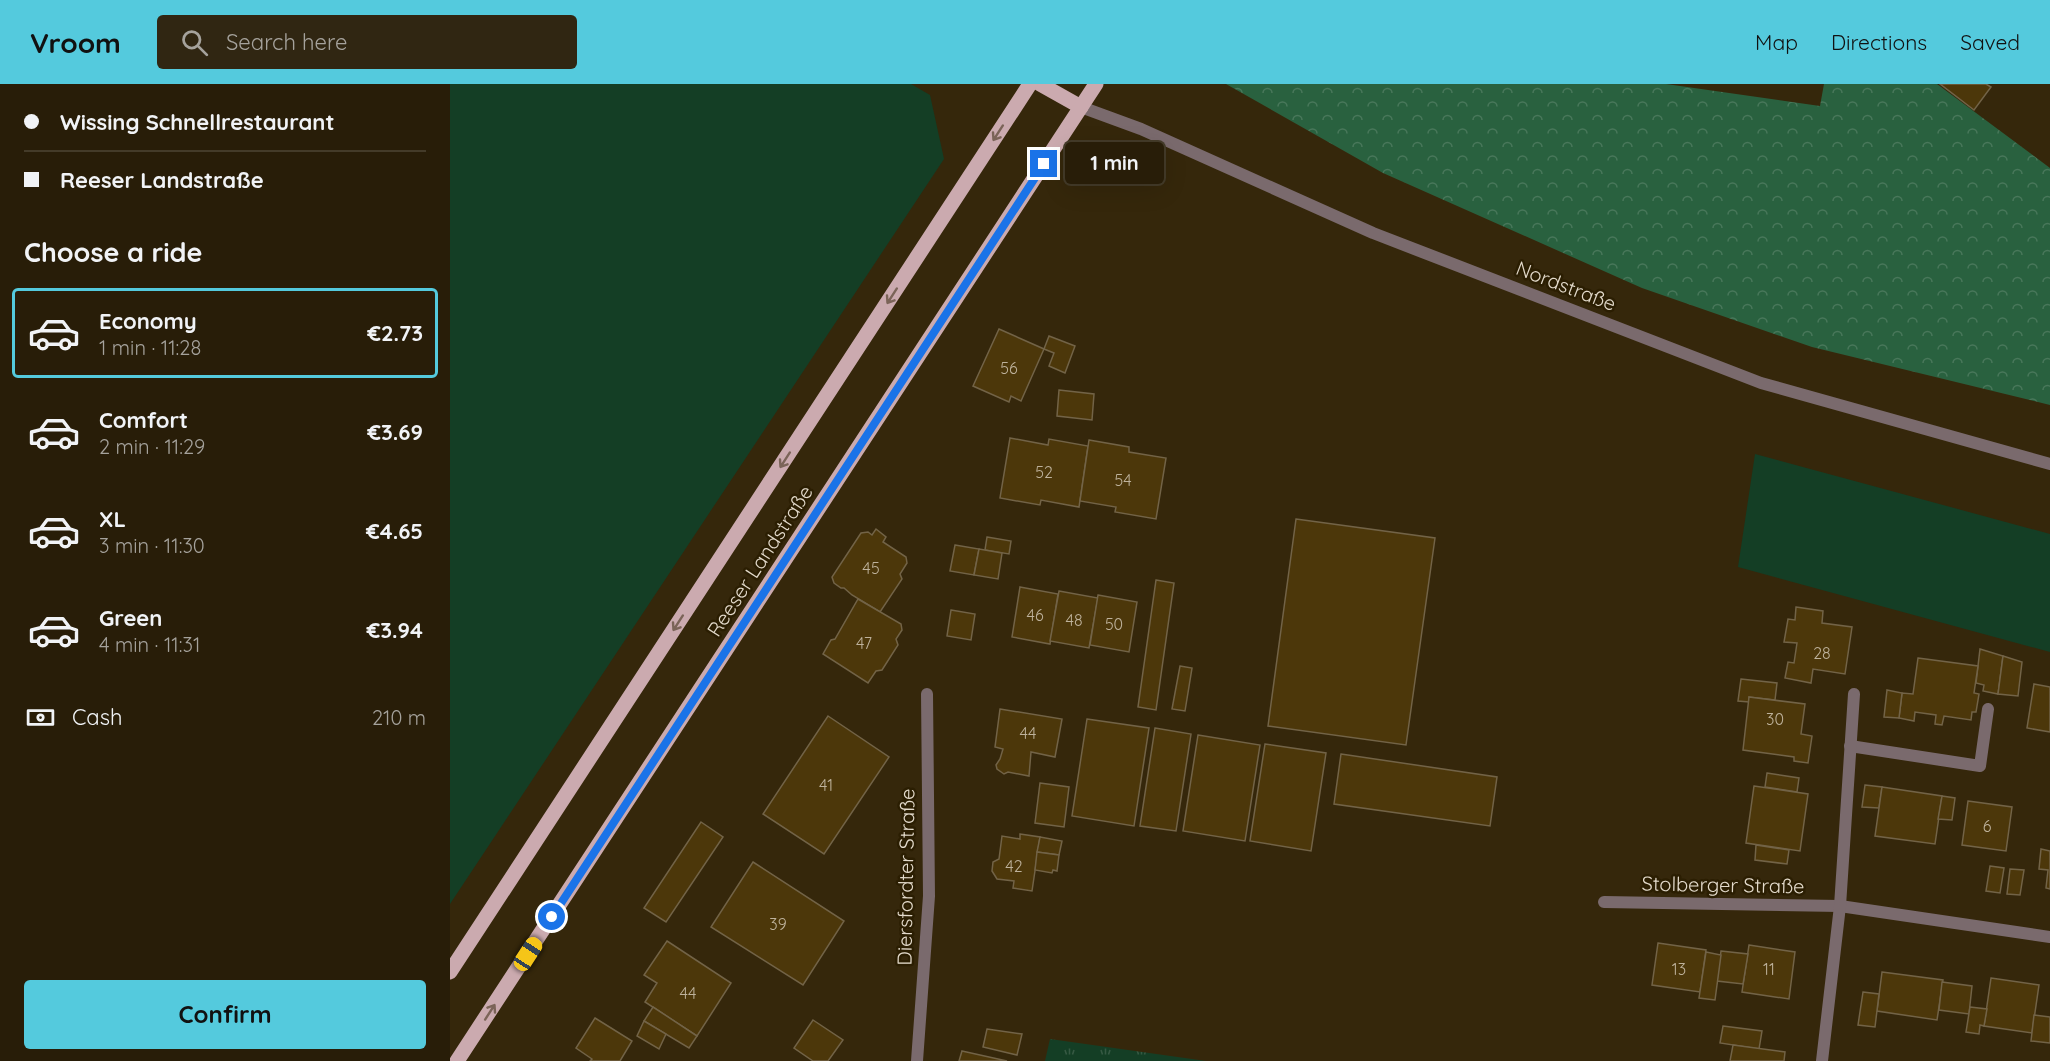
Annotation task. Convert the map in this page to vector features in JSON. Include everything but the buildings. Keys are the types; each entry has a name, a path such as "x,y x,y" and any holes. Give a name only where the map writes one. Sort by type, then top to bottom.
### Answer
{"main road":[{"name":"Reeser Landstraße","path":"450,972 1030,84"},
{"path":"1040,84 1081,107"},
{"name":"Reeser Landstraße","path":"457,1061 1096,84"}],"street":[{"name":"Nordstraße","path":"1081,107 1141,129 1372,233 1761,383 2050,464"},
{"name":"Diersfordter Straße","path":"917,1061 929,896 927,694"},
{"path":"1822,1061 1840,906 1854,694"},
{"path":"1850,746 1980,766 1988,709"},
{"name":"Stolberger Straße","path":"1604,902 1840,906 2050,937"}],"green space":[{"path":"450,84 911,84 930,95 944,159 450,904"},
{"path":"1226,84 1666,84 1820,106 1824,84 1937,84 2050,168 2050,405 1812,347 1642,288 1383,173"},
{"path":"1755,454 2050,534 2050,652 1738,567"},
{"path":"1050,1039 1206,1061 1045,1061"}],"route":[{"path":"552,917 1044,164"}]}
